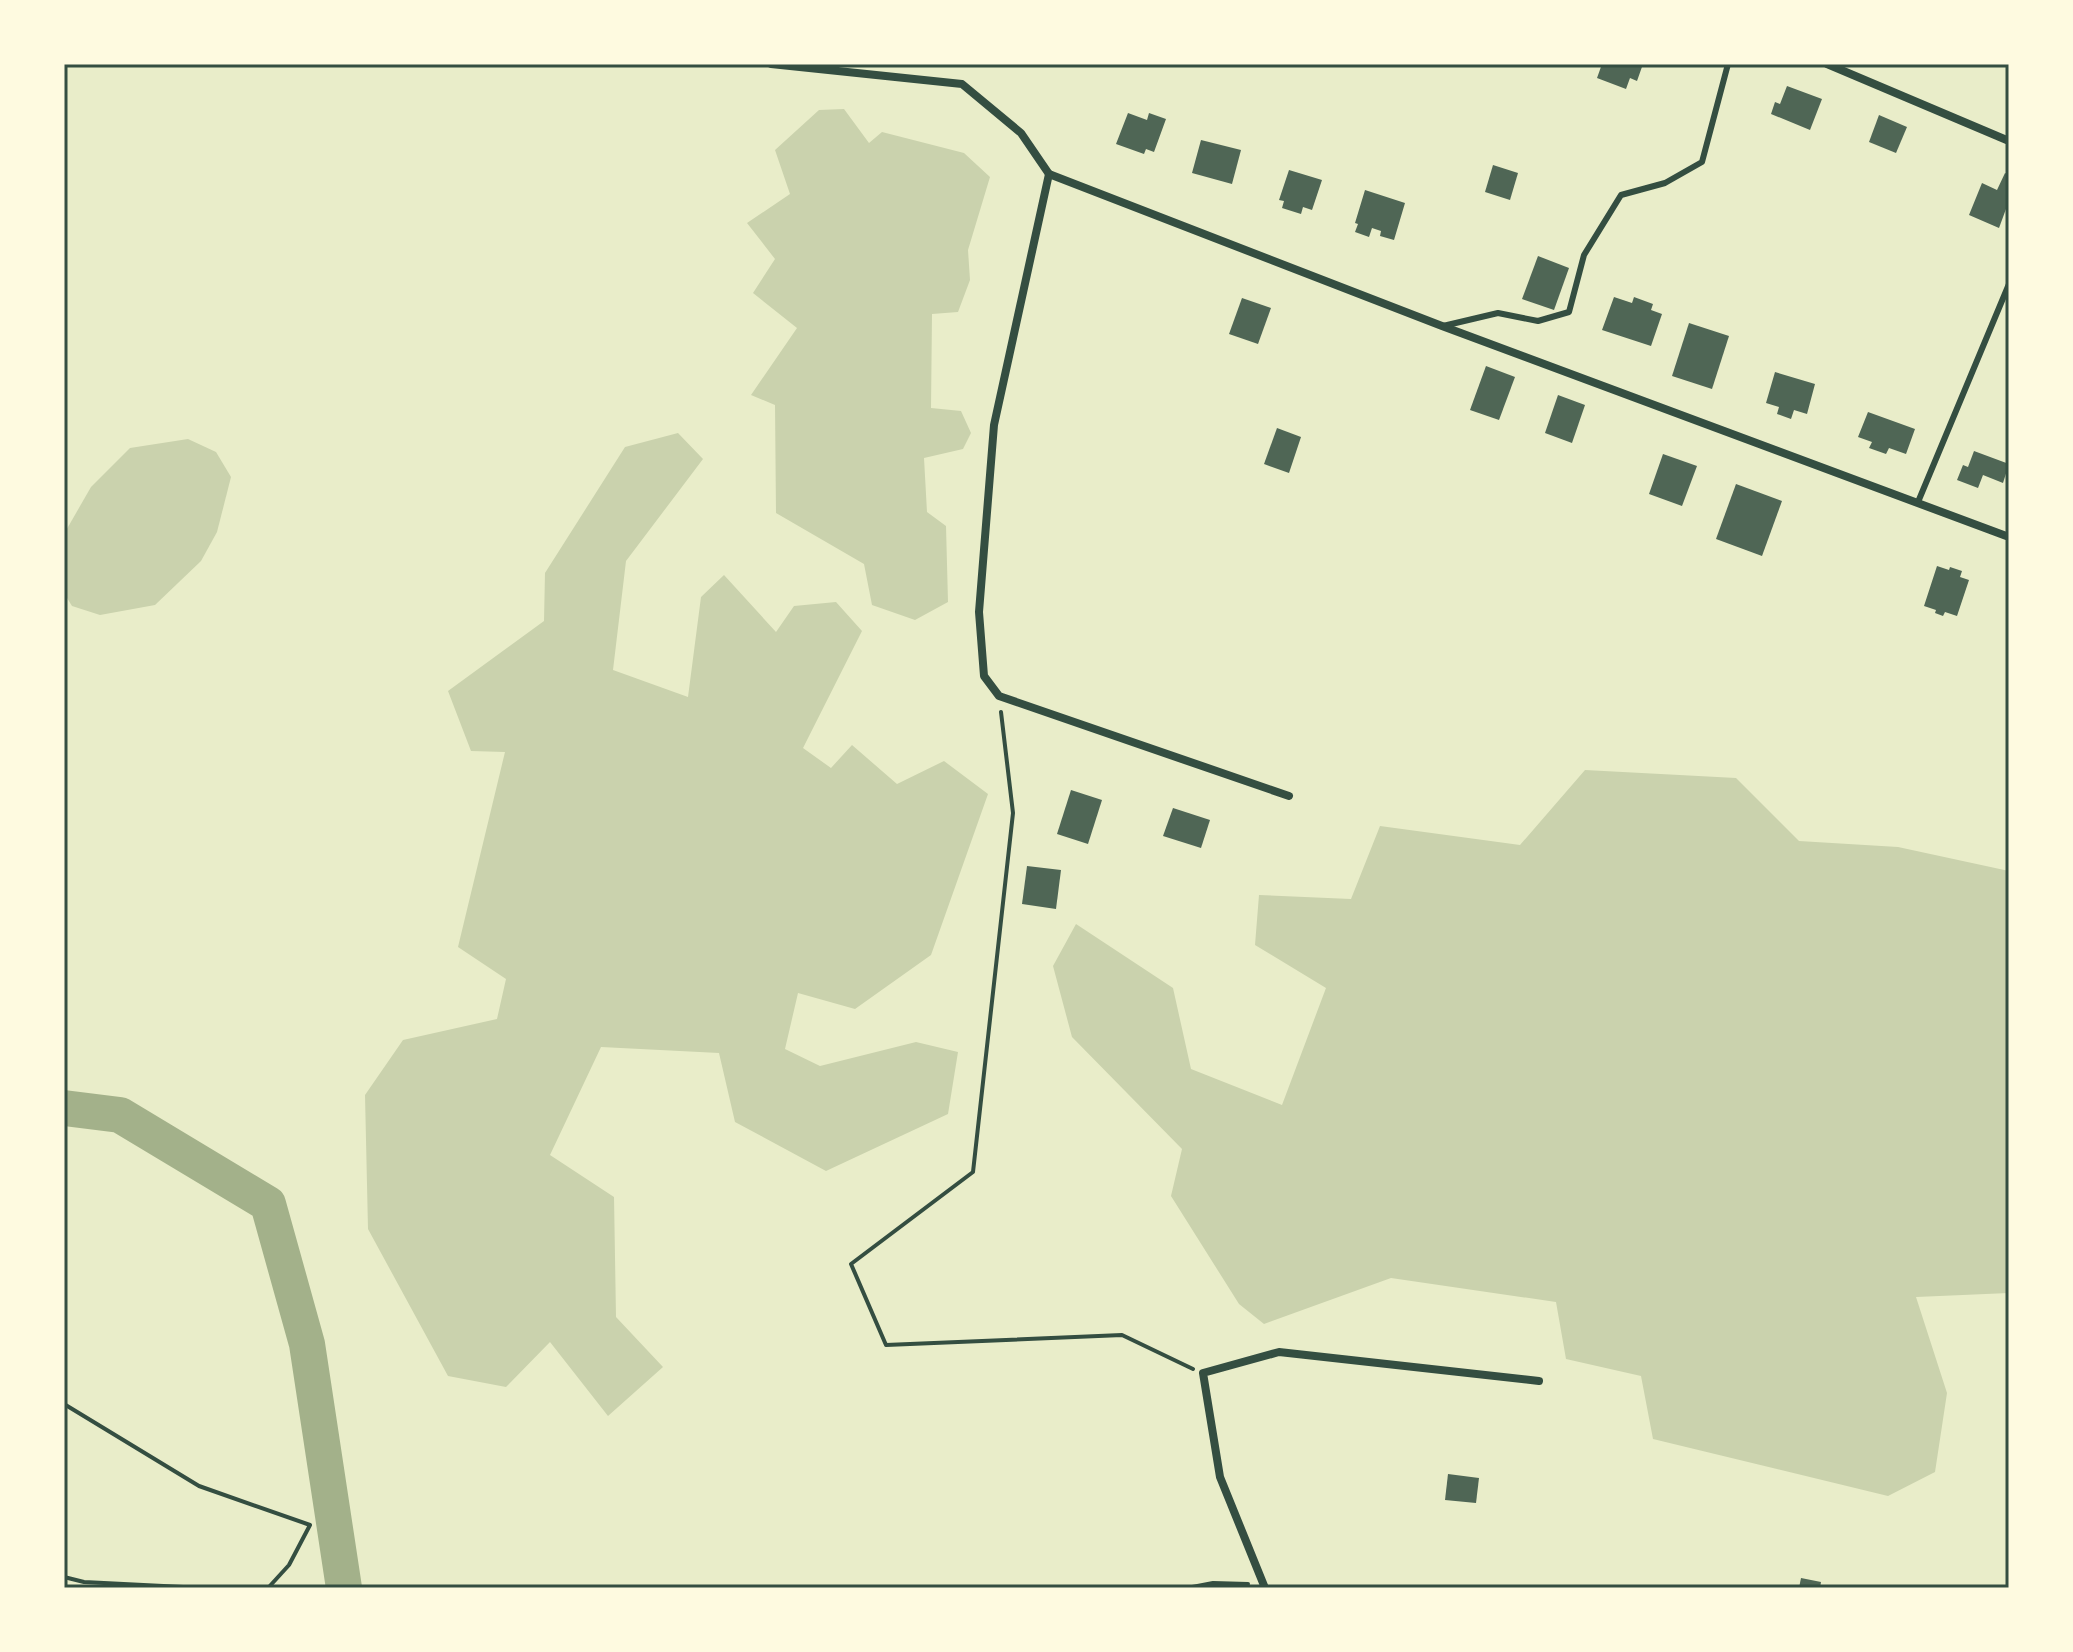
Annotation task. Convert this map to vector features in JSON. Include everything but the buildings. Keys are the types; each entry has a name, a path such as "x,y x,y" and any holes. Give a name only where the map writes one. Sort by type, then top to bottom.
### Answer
{"street":[{"path":"771,64 962,84 1021,133 1049,174 1442,326 2009,537"},
{"path":"1827,64 2009,141"},
{"path":"1049,174 994,425 979,612 984,676 999,696 1289,796"},
{"path":"1264,1586 1220,1477 1203,1373 1279,1352 1539,1381"}],"lane":[{"path":"1442,326 1498,313 1538,321 1569,312 1584,255 1621,195 1665,183 1702,162 1728,64"},
{"path":"1918,502 2009,284"}],"path":[{"path":"999,696 1013,813 973,1172 851,1264 886,1345 1122,1335 1203,1373"},
{"path":"64,1404 199,1486 310,1525 289,1565 268,1588"},
{"path":"64,1577 84,1582 203,1588"},
{"path":"1187,1588 1213,1583 1264,1586"}],"green space":[{"path":"844,109 869,143 882,132 964,153 990,177 968,250 970,280 958,312 932,314 931,408 961,411 971,433 963,449 924,458 927,512 946,526 948,602 915,620 872,605 864,564 776,513 775,405 751,395 797,328 753,293 775,259 747,223 790,194 775,150 819,110"},
{"path":"678,433 703,459 626,561 613,670 688,697 701,597 724,575 776,632 794,606 836,602 862,631 803,748 831,768 852,745 897,784 944,761 988,794 931,955 855,1009 798,993 785,1049 820,1066 916,1042 958,1052 948,1114 826,1171 735,1122 719,1053 601,1047 550,1155 614,1197 616,1317 663,1367 608,1416 550,1342 506,1387 448,1376 368,1229 365,1095 403,1040 497,1019 506,979 458,947 505,752 471,751 448,691 544,621 545,573 625,447"},
{"path":"188,439 216,452 231,477 217,532 201,561 155,605 100,615 72,606 64,593 64,534 91,487 130,448"},
{"path":"1585,770 1736,778 1799,841 1898,847 2009,871 2009,1293 1916,1297 1947,1393 1935,1472 1888,1496 1653,1439 1641,1376 1566,1359 1556,1302 1391,1278 1264,1324 1239,1304 1171,1196 1182,1149 1072,1037 1053,966 1076,924 1173,988 1191,1069 1282,1105 1326,988 1255,945 1259,895 1351,899 1380,826 1520,845"}],"waterway":[{"path":"64,1108 120,1115 268,1204 307,1344 344,1588"}]}
